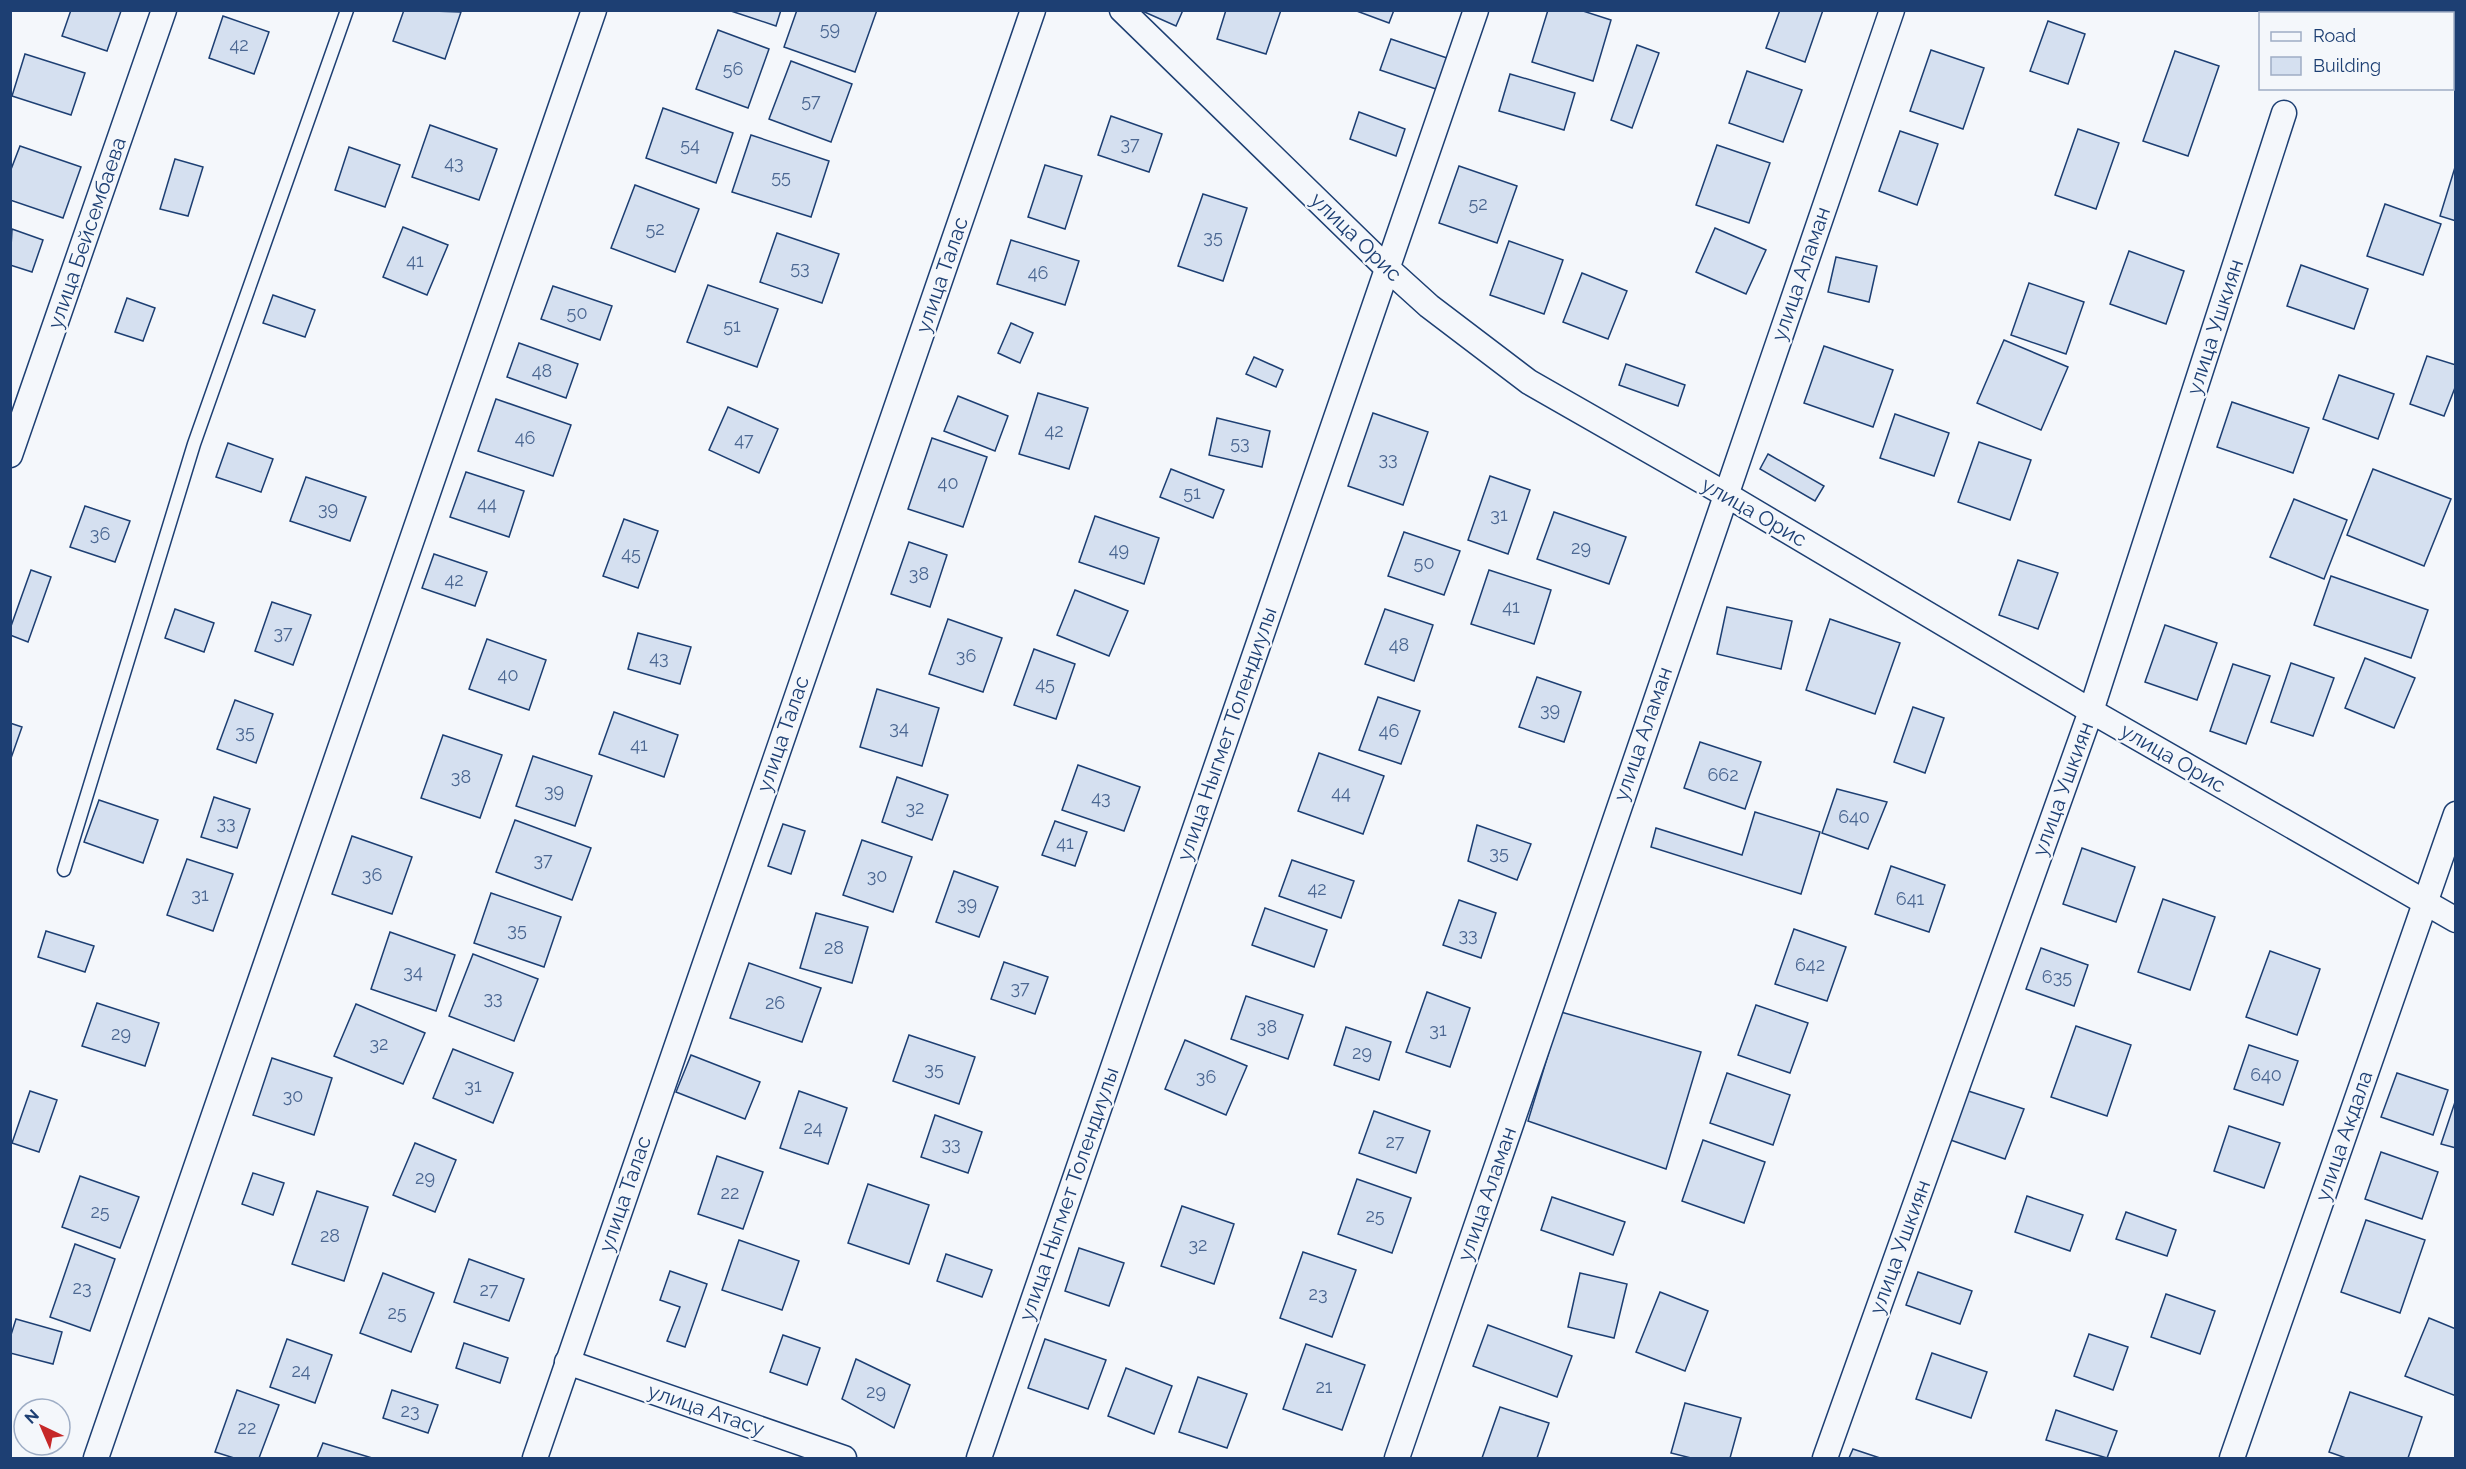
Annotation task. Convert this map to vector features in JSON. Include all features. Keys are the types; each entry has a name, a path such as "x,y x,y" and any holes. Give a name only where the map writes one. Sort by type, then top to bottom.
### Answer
{"street":[{"name":"улица Бейсембаева","path":"10,455 164,10"},
{"path":"96,1458 594,10"},
{"name":"улица Талас","path":"535,1458 1033,10"},
{"name":"улица Орис","path":"1122,10 1387,268 1429,306 1529,382 1725,494 2091,711 2456,920"},
{"name":"улица Ныгмет Толендиулы","path":"979,1458 1476,10"},
{"name":"улица Аламан","path":"1397,1458 1892,10"},
{"name":"улица Ушкиян","path":"1825,1458 2091,711 2284,113"},
{"name":"улица Акдала","path":"2232,1458 2456,814"},
{"name":"улица Атасу","path":"567,1362 844,1458"}],"lane":[{"path":"64,870 194,444 347,10"}],"building":[{"path":"71,10 121,11 107,51 62,36"},
{"path":"404,10 461,12 445,59 393,41"},
{"path":"728,10 781,10 776,26"},
{"path":"797,10 877,10 855,72 784,47"},
{"path":"1140,10 1183,10 1176,26"},
{"path":"1226,10 1281,10 1266,54 1217,39"},
{"path":"1354,10 1394,10 1389,23"},
{"path":"1548,10 1580,10 1611,20 1593,81 1532,62"},
{"path":"1780,10 1823,10 1805,62 1766,48"},
{"path":"223,16 269,32 254,74 209,58"},
{"path":"2048,21 2085,34 2068,84 2030,71"},
{"path":"718,30 769,49 748,108 696,89"},
{"path":"1391,39 1447,58 1436,89 1380,70"},
{"path":"1637,45 1659,53 1632,128 1611,120"},
{"path":"1931,50 1984,68 1963,129 1910,111"},
{"path":"2175,51 2219,66 2188,156 2143,141"},
{"path":"25,54 85,73 71,115 12,96"},
{"path":"791,61 852,84 831,142 769,119"},
{"path":"1747,71 1802,90 1783,142 1729,123"},
{"path":"1510,74 1575,93 1564,130 1499,111"},
{"path":"663,108 733,133 716,183 646,158"},
{"path":"1359,112 1405,129 1396,156 1350,139"},
{"path":"1111,116 1162,134 1149,172 1098,155"},
{"path":"430,125 497,149 479,200 412,177"},
{"path":"2078,129 2119,143 2096,209 2055,195"},
{"path":"1900,131 1938,144 1917,205 1879,191"},
{"path":"751,135 829,161 811,217 732,192"},
{"path":"1717,145 1770,163 1749,223 1696,205"},
{"path":"20,146 81,167 63,218 10,200 10,172"},
{"path":"349,147 400,165 385,207 335,190"},
{"path":"175,159 203,167 188,216 160,209"},
{"path":"2456,164 2456,221 2440,216"},
{"path":"1045,165 1082,176 1065,229 1028,217"},
{"path":"1459,166 1517,186 1497,243 1439,223"},
{"path":"635,185 699,209 675,272 611,248"},
{"path":"1203,194 1247,208 1223,281 1178,266"},
{"path":"2385,204 2441,224 2423,275 2367,256"},
{"path":"403,227 448,245 427,295 383,277"},
{"path":"1715,228 1766,250 1746,294 1696,272"},
{"path":"12,229 43,240 32,272 10,265"},
{"path":"777,233 839,254 822,303 760,282"},
{"path":"1011,240 1079,261 1065,305 997,284"},
{"path":"1509,241 1563,260 1544,314 1490,295"},
{"path":"2129,251 2184,271 2166,324 2110,304"},
{"path":"1836,257 1877,266 1869,302 1828,292"},
{"path":"2301,265 2368,289 2354,329 2287,306"},
{"path":"1582,273 1627,291 1608,339 1563,322"},
{"path":"2029,283 2084,302 2066,354 2011,335"},
{"path":"708,285 778,309 757,367 687,342"},
{"path":"553,286 612,306 600,340 541,319"},
{"path":"273,295 315,310 305,337 263,323"},
{"path":"127,298 155,308 143,341 115,332"},
{"path":"1011,323 1033,333 1020,363 998,353"},
{"path":"2004,340 2068,367 2041,430 1977,403"},
{"path":"519,343 578,364 566,398 507,377"},
{"path":"1824,346 1893,370 1873,427 1804,403"},
{"path":"2427,356 2456,365 2456,385 2444,416 2410,404"},
{"path":"1254,357 1283,370 1276,387 1246,374"},
{"path":"1626,364 1685,385 1678,406 1619,385"},
{"path":"2339,375 2394,394 2378,439 2323,419"},
{"path":"1038,393 1088,408 1069,469 1019,454"},
{"path":"958,396 1008,416 995,451 944,431"},
{"path":"496,399 571,425 553,476 478,451"},
{"path":"2232,402 2309,428 2293,473 2217,447"},
{"path":"728,407 778,429 759,473 709,450"},
{"path":"1373,413 1428,432 1403,505 1348,486"},
{"path":"1895,414 1949,433 1934,476 1880,458"},
{"path":"1217,418 1270,431 1262,467 1209,455"},
{"path":"932,438 987,457 963,527 908,509"},
{"path":"1979,442 2031,460 2010,520 1958,502"},
{"path":"228,443 273,459 261,492 216,477"},
{"path":"1768,454 1824,486 1815,501 1760,469"},
{"path":"1171,469 1224,490 1213,518 1160,497"},
{"path":"2373,469 2451,499 2424,566 2347,535"},
{"path":"466,472 524,491 509,537 450,517"},
{"path":"1490,476 1530,490 1508,554 1468,540"},
{"path":"306,477 366,497 350,541 290,521"},
{"path":"2294,499 2347,520 2324,579 2270,557"},
{"path":"85,506 130,521 115,562 70,547"},
{"path":"1554,512 1626,537 1609,584 1537,559"},
{"path":"1095,516 1159,538 1144,584 1079,562"},
{"path":"624,519 658,531 638,588 603,576"},
{"path":"1404,532 1460,551 1444,595 1388,576"},
{"path":"909,542 947,555 930,607 891,594"},
{"path":"434,554 487,572 475,606 422,588"},
{"path":"2018,560 2058,573 2038,629 1999,615"},
{"path":"31,570 51,577 28,642 10,635 10,629"},
{"path":"1489,570 1551,590 1534,644 1471,624"},
{"path":"2331,576 2428,610 2411,658 2314,625"},
{"path":"1075,590 1128,611 1109,656 1057,635"},
{"path":"272,602 311,615 293,665 255,651"},
{"path":"1727,607 1792,621 1781,669 1717,654"},
{"path":"175,609 214,623 204,652 165,638"},
{"path":"1385,609 1433,625 1414,681 1365,664"},
{"path":"948,619 1002,638 983,692 929,674"},
{"path":"1830,619 1900,643 1875,714 1806,690"},
{"path":"2165,625 2217,643 2197,700 2145,682"},
{"path":"638,633 691,647 680,684 628,669"},
{"path":"487,639 546,660 529,710 469,689"},
{"path":"1034,649 1075,664 1056,719 1014,705"},
{"path":"2365,658 2415,678 2394,728 2345,708"},
{"path":"2291,663 2334,678 2313,736 2271,722"},
{"path":"2233,664 2270,676 2246,744 2210,731"},
{"path":"1537,677 1581,692 1564,742 1519,727"},
{"path":"877,689 939,708 922,766 860,747"},
{"path":"1378,697 1420,711 1401,764 1359,750"},
{"path":"235,700 273,714 256,763 217,749"},
{"path":"1913,707 1944,718 1925,773 1894,762"},
{"path":"614,712 678,735 664,777 599,754"},
{"path":"10,723 22,727 10,761"},
{"path":"443,735 502,755 480,818 421,798"},
{"path":"1700,742 1761,762 1745,809 1684,788"},
{"path":"1319,753 1384,776 1363,834 1298,811"},
{"path":"533,756 592,776 575,826 516,806"},
{"path":"1078,765 1140,787 1124,831 1062,810"},
{"path":"897,777 948,795 932,840 882,822"},
{"path":"1837,789 1887,802 1868,849 1822,833"},
{"path":"214,797 250,809 237,848 201,837"},
{"path":"99,800 158,820 143,863 84,842"},
{"path":"1755,812 1820,832 1801,894 1651,847 1656,828 1742,855"},
{"path":"515,820 591,848 572,900 496,872"},
{"path":"1055,821 1087,832 1075,866 1042,855"},
{"path":"783,824 805,831 791,874 768,866"},
{"path":"1477,825 1531,844 1517,880 1468,861"},
{"path":"352,836 412,857 392,914 332,894"},
{"path":"862,840 912,857 893,912 843,895"},
{"path":"2082,848 2135,867 2116,922 2063,904"},
{"path":"187,859 233,874 213,931 167,915"},
{"path":"1292,860 1354,881 1341,918 1279,896"},
{"path":"1891,866 1945,885 1929,932 1875,914"},
{"path":"954,871 998,887 979,937 936,922"},
{"path":"491,893 561,917 544,967 474,943"},
{"path":"2163,899 2215,917 2190,990 2138,972"},
{"path":"1459,900 1496,913 1481,958 1443,945"},
{"path":"1265,908 1327,930 1314,967 1252,945"},
{"path":"816,913 868,927 852,983 800,968"},
{"path":"1794,929 1846,947 1827,1001 1775,984"},
{"path":"46,931 94,946 85,972 38,957"},
{"path":"390,932 455,955 436,1011 371,989"},
{"path":"2041,948 2088,965 2074,1006 2026,989"},
{"path":"2270,951 2320,969 2297,1035 2246,1017"},
{"path":"473,954 538,979 514,1041 449,1016"},
{"path":"1004,962 1048,977 1035,1014 991,999"},
{"path":"749,963 821,988 802,1042 730,1018"},
{"path":"1427,992 1470,1008 1450,1067 1406,1052"},
{"path":"1246,996 1303,1015 1288,1059 1231,1039"},
{"path":"97,1003 159,1023 145,1066 82,1046"},
{"path":"356,1004 425,1033 403,1084 334,1056"},
{"path":"1756,1005 1808,1023 1790,1073 1738,1055"},
{"path":"1561,1012 1701,1052 1666,1169 1528,1121"},
{"path":"2076,1026 2131,1045 2107,1116 2051,1097"},
{"path":"1346,1027 1391,1042 1379,1080 1334,1065"},
{"path":"909,1035 975,1057 959,1104 893,1081"},
{"path":"1185,1040 1247,1066 1226,1115 1165,1089"},
{"path":"2249,1045 2298,1061 2283,1105 2234,1089"},
{"path":"453,1049 513,1073 493,1123 433,1098"},
{"path":"691,1055 760,1082 745,1119 676,1092"},
{"path":"272,1058 332,1078 314,1135 253,1115"},
{"path":"1727,1073 1790,1095 1773,1145 1710,1123"},
{"path":"2397,1073 2448,1090 2433,1135 2381,1117"},
{"path":"1959,1088 2024,1109 2005,1159 1942,1137"},
{"path":"30,1091 57,1100 39,1152 12,1143"},
{"path":"799,1091 847,1108 828,1164 780,1148"},
{"path":"2456,1099 2456,1148 2441,1144"},
{"path":"1374,1111 1430,1131 1416,1173 1359,1153"},
{"path":"935,1115 982,1132 968,1173 921,1157"},
{"path":"2229,1126 2280,1143 2264,1188 2214,1171"},
{"path":"1703,1140 1765,1162 1744,1223 1682,1201"},
{"path":"415,1143 456,1160 435,1212 393,1195"},
{"path":"2381,1152 2438,1172 2422,1219 2365,1199"},
{"path":"717,1156 763,1172 743,1229 698,1214"},
{"path":"253,1173 284,1183 273,1215 242,1204"},
{"path":"80,1176 139,1197 120,1248 62,1227"},
{"path":"1357,1179 1411,1198 1392,1253 1338,1234"},
{"path":"868,1184 929,1205 909,1264 848,1243"},
{"path":"317,1191 368,1207 344,1281 292,1264"},
{"path":"2027,1196 2083,1215 2070,1251 2015,1232"},
{"path":"1552,1197 1625,1222 1613,1255 1541,1230"},
{"path":"1182,1206 1234,1224 1214,1284 1161,1266"},
{"path":"2126,1212 2176,1230 2167,1256 2116,1239"},
{"path":"2366,1220 2425,1240 2400,1313 2341,1292"},
{"path":"739,1240 799,1261 782,1310 722,1290"},
{"path":"75,1244 115,1259 90,1331 50,1317"},
{"path":"1079,1248 1124,1263 1109,1306 1065,1291"},
{"path":"1303,1252 1356,1270 1332,1337 1280,1318"},
{"path":"946,1254 992,1270 982,1297 937,1281"},
{"path":"469,1259 524,1279 509,1321 454,1302"},
{"path":"670,1271 707,1284 685,1347 667,1341 680,1307 660,1300"},
{"path":"1918,1272 1972,1291 1960,1324 1906,1305"},
{"path":"383,1273 434,1293 411,1352 360,1333"},
{"path":"1580,1273 1627,1284 1614,1338 1568,1327"},
{"path":"1660,1292 1708,1311 1685,1371 1636,1352"},
{"path":"2166,1294 2215,1311 2200,1354 2151,1337"},
{"path":"2429,1318 2456,1329 2456,1396 2405,1376"},
{"path":"16,1319 62,1332 53,1364 10,1353 10,1338"},
{"path":"1488,1325 1572,1356 1557,1397 1473,1366"},
{"path":"2089,1334 2128,1347 2113,1390 2074,1376"},
{"path":"783,1335 820,1348 807,1385 770,1372"},
{"path":"287,1339 332,1355 315,1403 270,1387"},
{"path":"1045,1339 1106,1360 1088,1409 1028,1388"},
{"path":"464,1343 508,1358 500,1383 456,1368"},
{"path":"1306,1344 1365,1365 1342,1430 1283,1409"},
{"path":"1932,1353 1987,1372 1971,1418 1916,1399"},
{"path":"856,1359 910,1385 894,1428 842,1399"},
{"path":"1126,1368 1172,1386 1154,1434 1108,1416"},
{"path":"1198,1377 1247,1394 1227,1448 1179,1432"},
{"path":"237,1390 279,1405 259,1458 234,1458 215,1452"},
{"path":"392,1390 438,1405 428,1433 383,1418"},
{"path":"2350,1392 2422,1417 2408,1458 2346,1458 2329,1452"},
{"path":"1685,1403 1741,1418 1730,1458 1691,1458 1671,1453"},
{"path":"1500,1407 1549,1423 1537,1458 1482,1458"},
{"path":"2056,1410 2117,1431 2107,1458 2046,1440"},
{"path":"323,1443 372,1458 317,1458"},
{"path":"1853,1449 1880,1458 1849,1458"}]}
